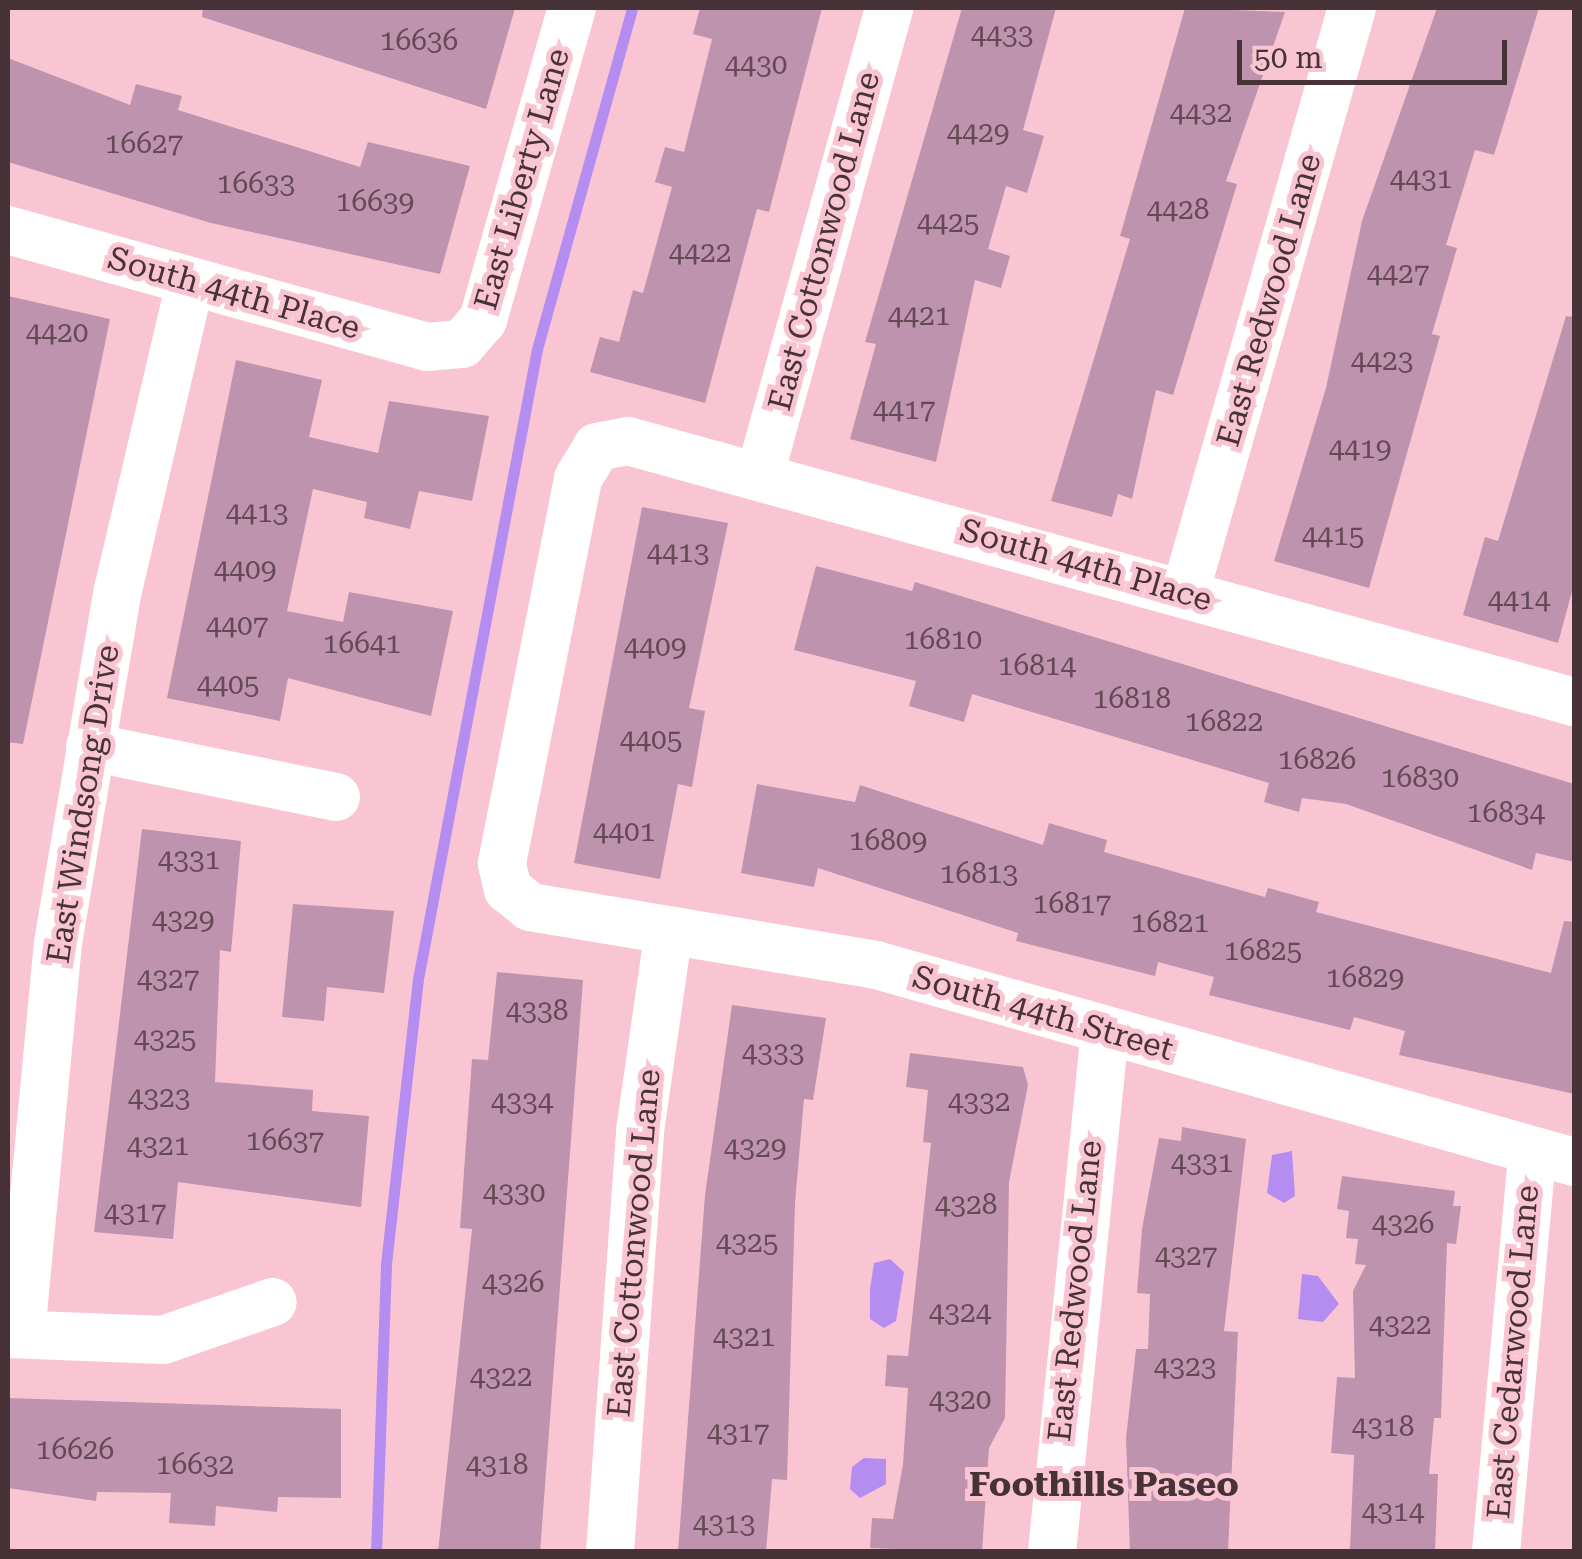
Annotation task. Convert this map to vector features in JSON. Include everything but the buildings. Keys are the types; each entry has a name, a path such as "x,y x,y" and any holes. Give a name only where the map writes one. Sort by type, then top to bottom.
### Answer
{"street":[{"name":"East Liberty Lane","path":"462,344 484,320 572,8"},
{"name":"East Cottonwood Lane","path":"760,474 889,8"},
{"name":"East Redwood Lane","path":"1186,593 1352,8"},
{"name":"South 44th Place","path":"8,230 426,347 462,344"},
{"name":"East Windsong Drive","path":"14,1334 58,943 90,748 190,282"},
{"name":"South 44th Place","path":"508,889 502,864 578,479 596,447 628,441 760,474 1574,702"},
{"path":"90,748 336,797"},
{"name":"South 44th Street","path":"508,889 530,907 668,936 876,965 1553,1158"},
{"name":"East Cottonwood Lane","path":"610,1552 640,1130 668,936"},
{"name":"East Redwood Lane","path":"1052,1552 1105,1031"},
{"name":"East Cedarwood Lane","path":"1496,1552 1553,1158"},
{"path":"14,1334 163,1340 273,1302"}],"shaded area":[{"path":"1292,1151 1295,1196 1284,1203 1267,1193 1272,1155"},
{"path":"890,1259 904,1272 896,1321 884,1328 870,1319 870,1289 874,1263"},
{"path":"1302,1274 1318,1276 1339,1304 1323,1322 1298,1319"},
{"path":"864,1458 886,1459 886,1484 860,1498 850,1489 852,1467"}],"waterway":[{"path":"376,1552 386,1264 418,979 537,349 632,8"}],"district":[{"name":"Foothills Paseo","path":"1104,1485"}]}
